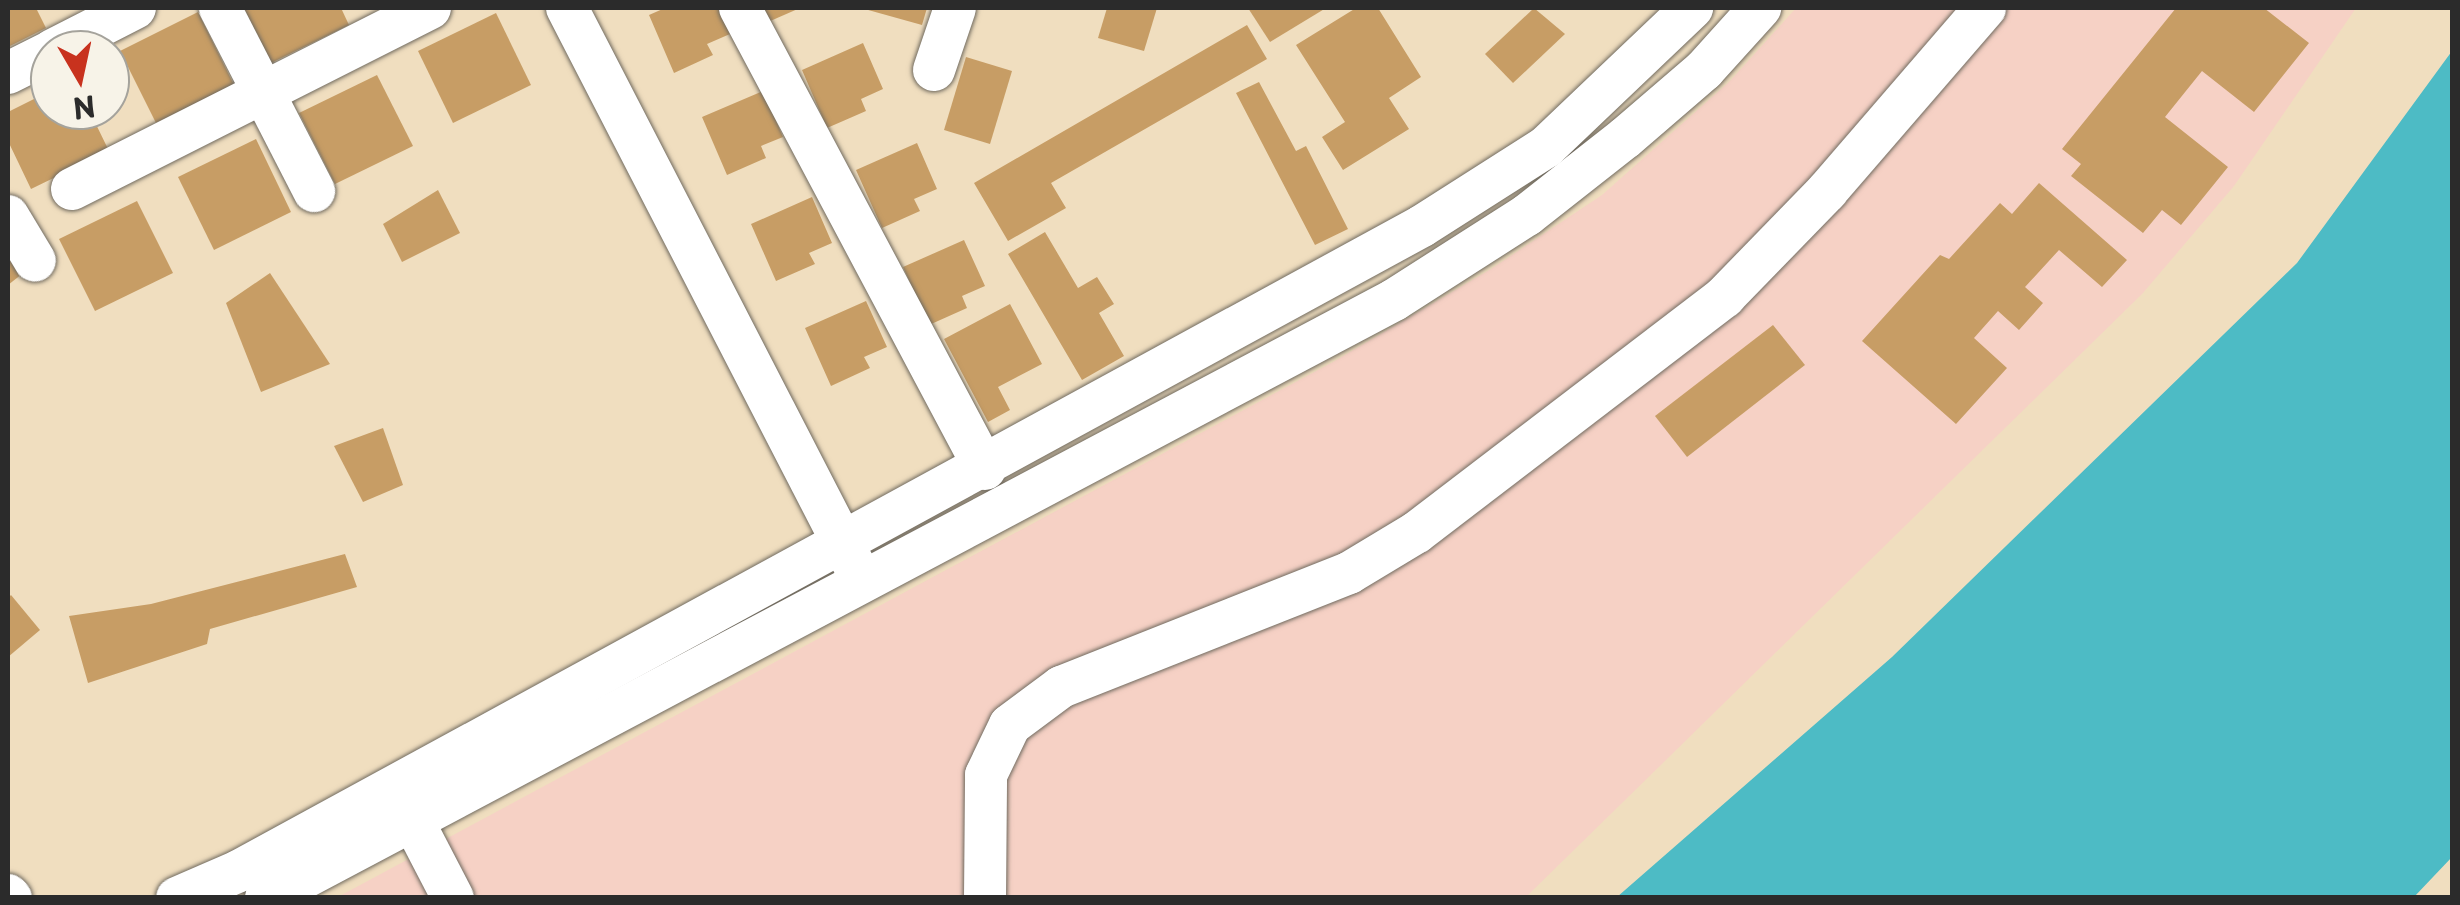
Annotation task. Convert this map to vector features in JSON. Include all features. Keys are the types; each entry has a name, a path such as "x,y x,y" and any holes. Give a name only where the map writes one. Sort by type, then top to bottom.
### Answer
{"street":[{"path":"93,30 135,8"},
{"path":"220,8 314,191"},
{"path":"72,189 430,8"},
{"path":"567,8 852,561"},
{"path":"740,8 985,469"},
{"path":"934,70 955,8"},
{"path":"266,898 412,820 852,561 985,469 1422,226 1546,147 1692,8"},
{"path":"177,898 239,872 852,561 1410,289 1527,214 1625,138 1704,70 1760,8"},
{"path":"985,898 986,775 1010,725 1061,687 1349,573 1417,532 1583,409 1724,296 1827,191 1984,8"},
{"path":"8,216 35,261"},
{"path":"412,820 453,898"}],"shaded area":[{"path":"1796,8 2356,8 2234,186 2143,293 1526,897 336,898 1333,362 1491,269 1602,195 1729,82"}],"water":[{"path":"2452,51 2452,857 2414,897 1617,897 1892,657 2297,263"}],"building":[{"path":"8,8 36,8 46,28 30,30 30,36 8,47"},
{"path":"244,8 341,8 349,25 271,63"},
{"path":"665,8 718,8 730,34 707,44 713,55 674,73 649,15"},
{"path":"762,8 800,8 768,22"},
{"path":"861,8 927,8 922,25"},
{"path":"1107,8 1157,8 1144,51 1098,38"},
{"path":"1248,8 1326,8 1270,42"},
{"path":"1356,8 1378,8 1421,77 1389,98 1409,129 1343,170 1322,137 1345,122 1296,45"},
{"path":"1534,8 1565,34 1513,83 1485,54"},
{"path":"2176,8 2264,8 2309,43 2254,112 2202,71 2165,117 2228,167 2181,225 2162,210 2143,233 2071,176 2081,164 2062,149"},
{"path":"198,12 234,85 156,123 130,71 130,46"},
{"path":"496,13 531,85 453,123 418,51"},
{"path":"1247,25 1267,59 1051,183 1066,208 1008,241 974,183"},
{"path":"863,43 883,89 861,99 866,111 827,128 802,70"},
{"path":"966,57 1012,71 990,144 944,130"},
{"path":"377,75 413,146 335,184 299,113"},
{"path":"1259,82 1296,151 1306,146 1348,229 1315,245 1236,93"},
{"path":"763,91 783,137 761,146 766,158 727,175 702,117"},
{"path":"30,101 30,130 99,130 109,151 31,189 8,141 8,112"},
{"path":"256,139 291,212 214,250 178,177"},
{"path":"917,143 937,189 914,199 920,211 882,228 856,170"},
{"path":"2039,183 2127,260 2102,287 2059,250 2025,287 2043,303 2019,330 1998,311 1974,338 2007,368 1956,424 1862,341 1940,255 1949,259 2000,203 2012,214"},
{"path":"438,190 460,233 402,262 383,224"},
{"path":"812,197 832,243 809,253 815,264 776,281 751,224"},
{"path":"137,201 173,273 95,311 59,239"},
{"path":"1045,232 1078,288 1097,277 1114,304 1099,313 1124,356 1082,380 1008,254"},
{"path":"964,240 985,286 962,296 967,308 929,325 903,267"},
{"path":"8,254 22,274 8,285"},
{"path":"270,273 330,364 261,392 226,303"},
{"path":"866,301 887,347 864,357 870,368 831,386 805,328"},
{"path":"1010,304 1042,364 998,387 1010,410 988,422 944,339"},
{"path":"1773,325 1805,365 1687,457 1655,416"},
{"path":"383,428 403,485 363,502 334,446"},
{"path":"345,554 357,587 210,629 207,644 88,683 69,616 151,604"},
{"path":"11,595 40,630 8,657 8,598"}]}
